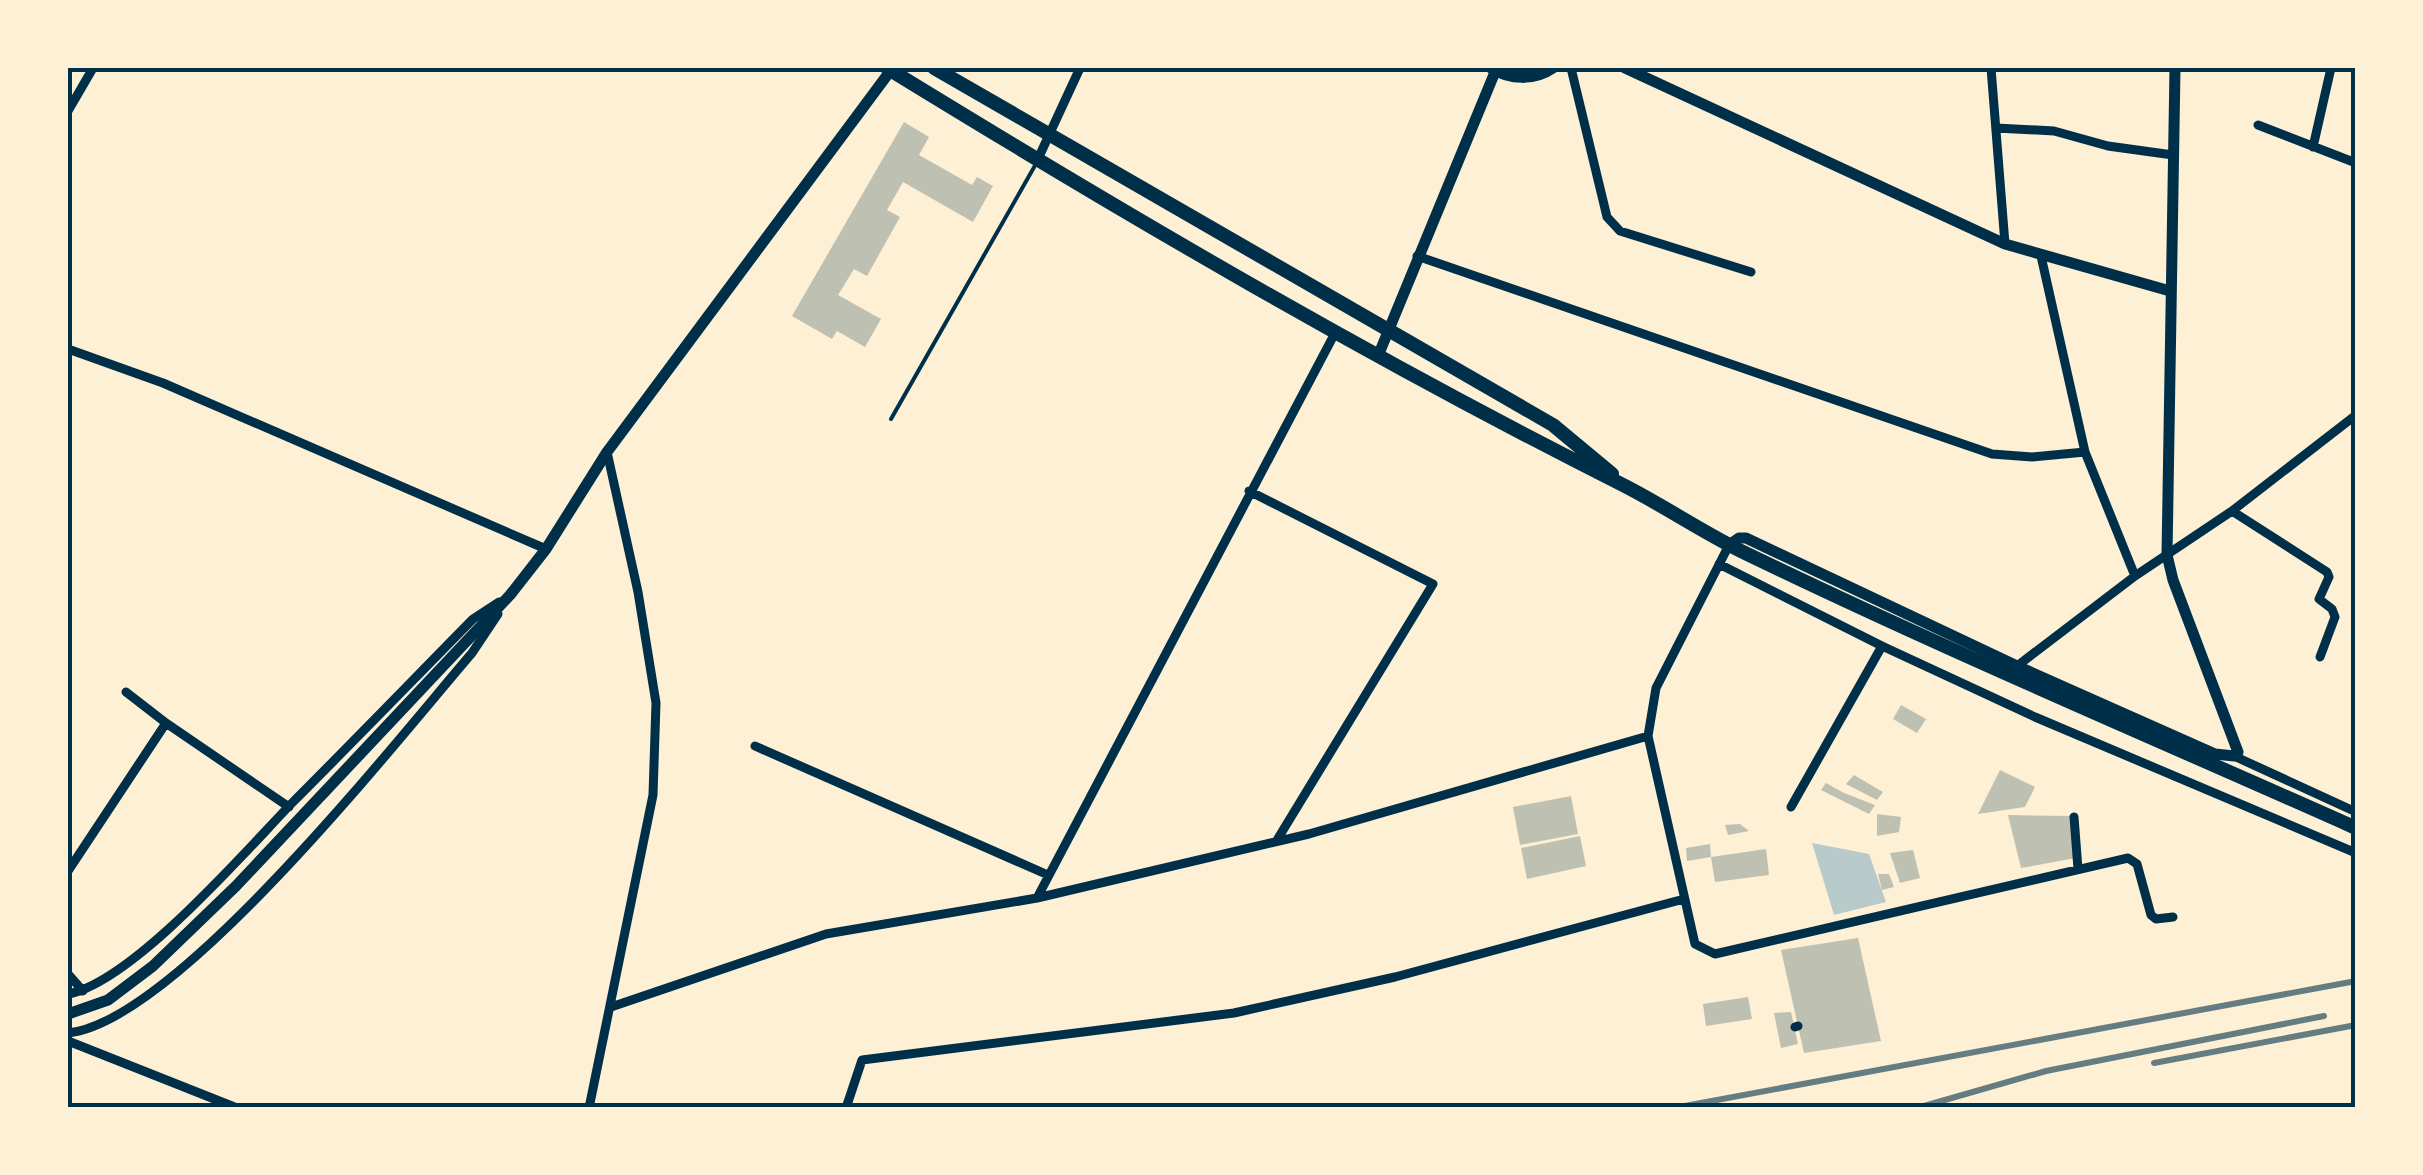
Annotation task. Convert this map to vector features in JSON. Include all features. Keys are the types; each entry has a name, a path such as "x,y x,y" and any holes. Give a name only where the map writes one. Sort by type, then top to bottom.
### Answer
{"main road":[{"path":"934,68 1553,425 1628,487"},
{"path":"889,69 1037,161 1335,333 1736,548 2356,828"}],"street":[{"path":"68,110 93,68"},
{"path":"1037,161 1080,68"},
{"path":"1378,356 1493,70 1521,78 1553,68"},
{"path":"1571,68 1607,218 1612,225 1620,231 1750,272"},
{"path":"1626,68 2005,244 2170,291"},
{"path":"1991,68 2005,244"},
{"path":"2175,68 2167,555 2236,754"},
{"path":"2314,147 2330,68"},
{"path":"68,1014 108,1000 153,966 236,886 510,594 546,549 608,452 889,69"},
{"path":"2258,125 2356,163"},
{"path":"1996,128 2039,128 2118,148 2173,155"},
{"path":"1416,256 1992,454 2032,457 2085,452"},
{"path":"2040,256 2085,452 2135,576"},
{"path":"1037,898 1335,333"},
{"path":"68,349 163,383 546,549"},
{"path":"2017,666 2135,576 2232,512 2356,415"},
{"path":"589,1108 653,795 656,702 638,592 608,452"},
{"path":"1249,490 1432,584 1277,840"},
{"path":"2232,512 2327,572 2319,600 2332,609 2335,617 2320,658"},
{"path":"2172,917 2151,916 2134,860 2128,858 1715,954 1695,944 1648,736 1656,688 1719,564 1736,548 1738,538 1746,538 2017,666 2216,754 2236,754 2356,812"},
{"path":"1719,564 2035,717 2356,853"},
{"path":"68,994 84,991 132,960 473,620 510,594"},
{"path":"68,1037 121,1014 254,902 472,653 510,594"},
{"path":"1791,807 1882,646"},
{"path":"126,692 289,807"},
{"path":"68,871 166,723"},
{"path":"611,1008 826,934 1037,898 1310,834 1648,736"},
{"path":"754,746 1048,875"},
{"path":"2074,817 2078,869"},
{"path":"846,1108 862,1060 1234,1013 1395,977 1684,899"},
{"path":"68,974 84,991"},
{"path":"68,1037 236,1108"}],"lane":[{"path":"891,419 1037,161"}],"shaded area":[{"path":"1812,843 1869,854 1886,902 1834,915"}],"building":[{"path":"904,122 929,137 919,155 972,185 977,177 993,186 973,222 903,182 887,210 900,217 867,276 854,269 838,295 881,319 865,347 837,331 832,339 792,316"},
{"path":"1901,705 1926,719 1917,733 1893,719"},
{"path":"2000,770 2035,787 2025,807 1978,814"},
{"path":"1854,775 1883,792 1877,800 1846,784"},
{"path":"1826,783 1875,805 1869,814 1821,790"},
{"path":"1571,796 1578,834 1520,845 1513,807"},
{"path":"1877,814 1901,817 1899,832 1877,836"},
{"path":"2008,815 2072,816 2076,858 2021,868"},
{"path":"1740,824 1749,831 1728,835 1725,825"},
{"path":"1580,836 1586,866 1527,879 1521,848"},
{"path":"1710,844 1711,857 1687,861 1686,848"},
{"path":"1766,849 1769,875 1715,882 1711,857"},
{"path":"1913,850 1920,878 1900,883 1890,853"},
{"path":"1878,874 1889,874 1894,887 1882,890"},
{"path":"1858,938 1881,1041 1804,1053 1781,950"},
{"path":"1748,997 1752,1019 1706,1026 1703,1004"},
{"path":"1791,1012 1798,1044 1781,1048 1774,1013"}],"railway":[{"path":"1674,1108 2356,981"},
{"path":"1917,1108 2046,1071 2324,1016"},
{"path":"2154,1063 2356,1025"}]}
